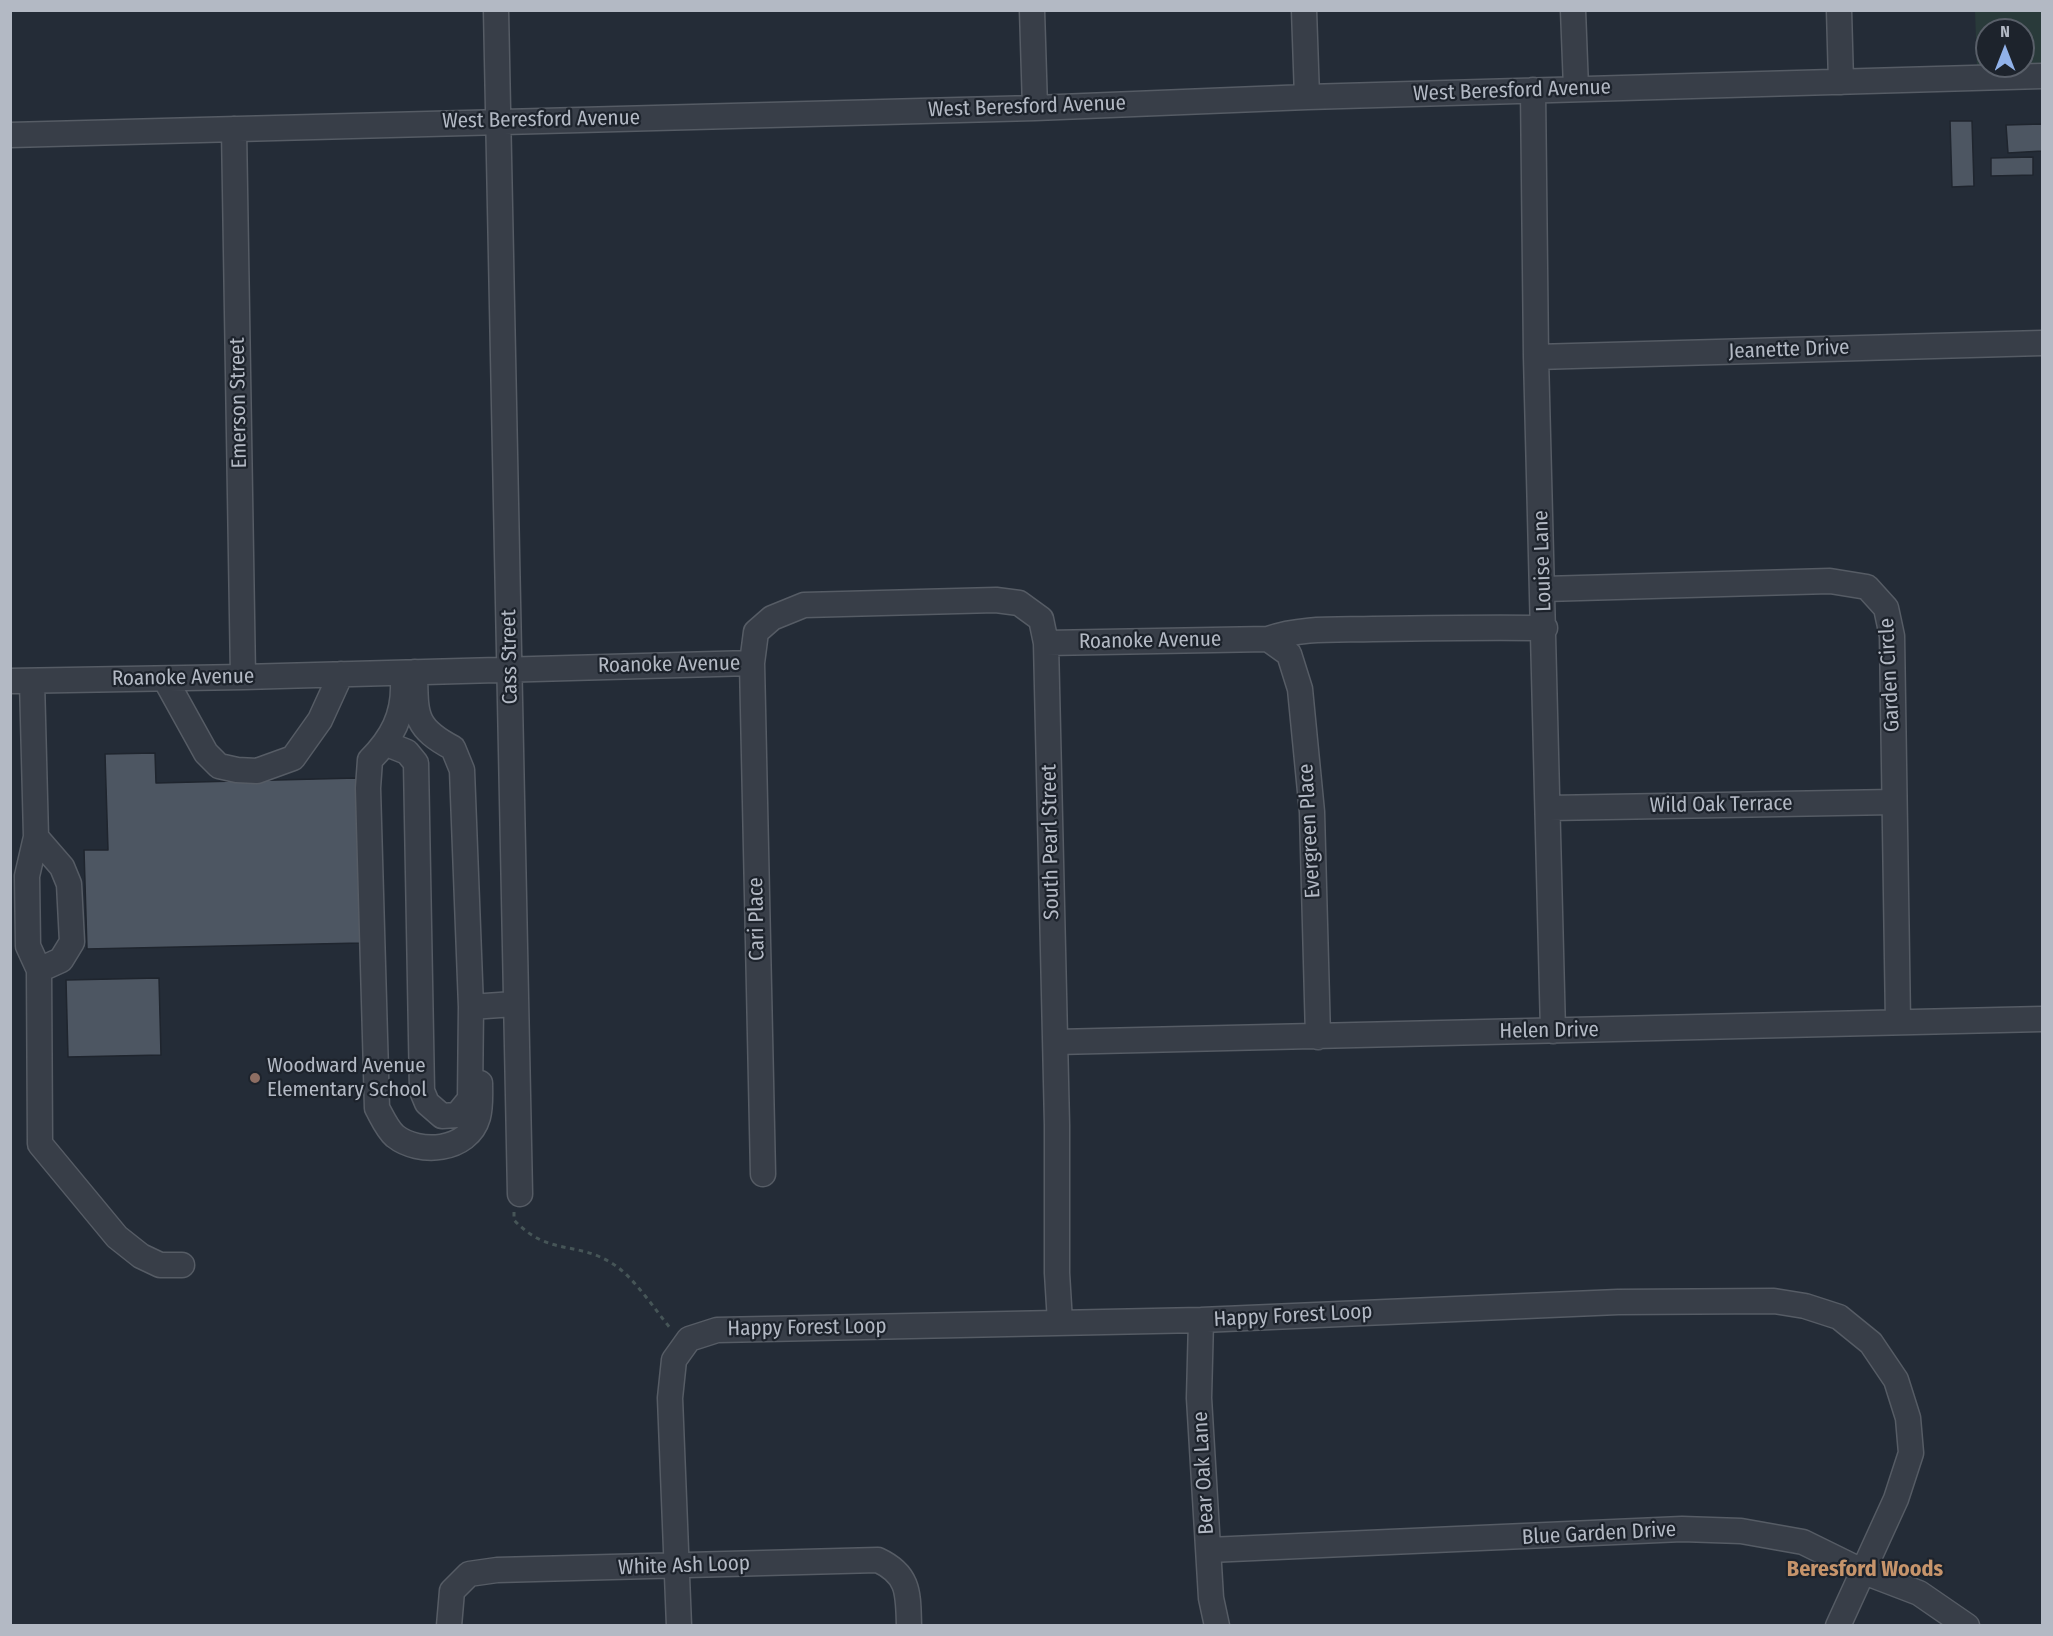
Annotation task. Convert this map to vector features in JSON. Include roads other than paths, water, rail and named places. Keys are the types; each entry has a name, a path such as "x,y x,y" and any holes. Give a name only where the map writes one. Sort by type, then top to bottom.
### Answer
{"street":[{"name":"Cass Street","path":"496,10 510,669 514,1004 520,1194"},
{"path":"1032,10 1035,108"},
{"path":"1304,10 1307,97"},
{"path":"1573,10 1576,88"},
{"path":"1839,10 1841,82"},
{"name":"West Beresford Avenue","path":"10,135 498,120 1035,108 1576,88 2043,76"},
{"name":"Louise Lane","path":"1533,90 1536,357 1545,628 1553,1031"},
{"name":"Emerson Street","path":"234,129 243,677"},
{"name":"Jeanette Drive","path":"1536,357 2043,343"},
{"name":"Garden Circle","path":"1544,589 1830,581 1867,586 1886,608 1892,636 1898,1022"},
{"name":"Roanoke Avenue","path":"21,681 752,663 756,632 772,618 804,605 996,600 1018,603 1041,619 1046,643 1268,639 1291,632 1318,630 1545,628"},
{"name":"Evergreen Place","path":"1268,639 1289,654 1300,689 1312,812 1318,1037"},
{"name":"South Pearl Street","path":"1046,643 1056,1042 1057,1273 1060,1322"},
{"name":"Cari Place","path":"752,663 763,1174"},
{"path":"409,672 421,726 438,740 453,748 462,770 476,1006 478,1118 467,1133 456,1142 433,1149 414,1147 393,1135 376,1108 368,788 370,760 387,744 401,714 409,672"},
{"path":"165,679 206,753 219,766 258,771 293,758 320,720 341,674"},
{"path":"21,681 36,837 27,876 27,888 28,946 39,970 40,1144 117,1237 141,1256 160,1265 182,1265"},
{"path":"387,744 407,752 416,764 422,1091 427,1103 442,1116 457,1115 470,1099 476,1006"},
{"name":"Wild Oak Terrace","path":"1549,808 1894,802"},
{"path":"36,837 62,867 69,884 72,942 61,960 39,970"},
{"path":"476,1006 514,1004"},
{"name":"Helen Drive","path":"1056,1042 2043,1018"},
{"name":"Happy Forest Loop","path":"679,1626 670,1398 674,1360 689,1339 717,1330 1201,1320 1618,1302 1774,1301 1805,1306 1839,1317 1871,1343 1896,1380 1908,1418 1911,1453 1896,1499 1838,1626"},
{"name":"Bear Oak Lane","path":"1201,1320 1199,1398 1211,1598 1217,1626"},
{"name":"Blue Garden Drive","path":"1209,1550 1456,1541 1682,1529 1741,1531 1803,1542 1864,1572 1919,1593 1967,1626"},
{"name":"White Ash Loop","path":"448,1626 452,1591 469,1574 497,1570 878,1560 894,1568 908,1589 909,1626"}],"place":[{"name":"Woodward Avenue Elementary School","path":"255,1078"}],"district":[{"name":"Beresford Woods","path":"1865,1570"}]}
